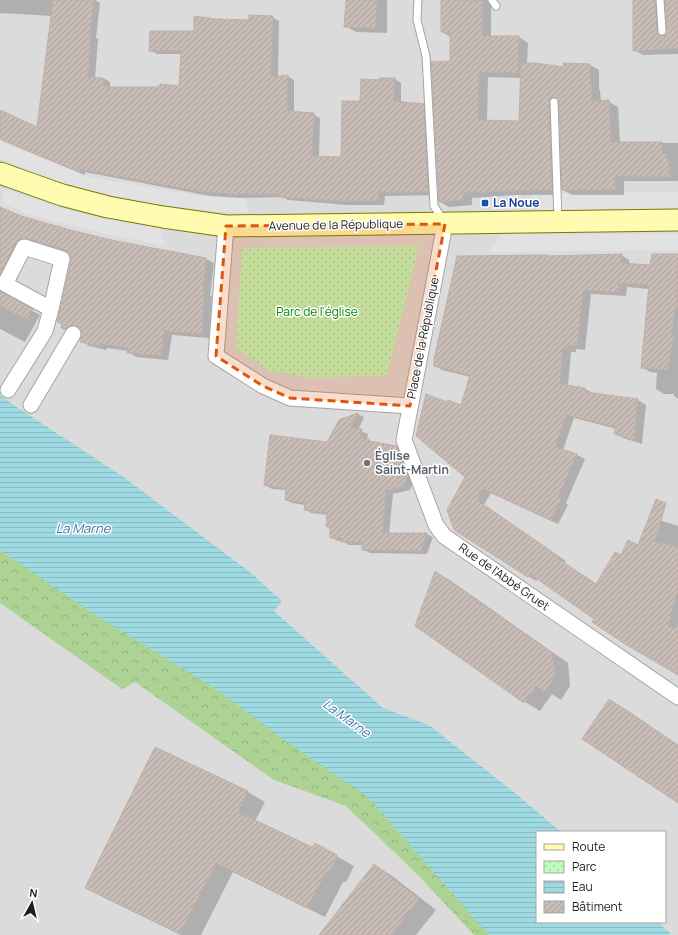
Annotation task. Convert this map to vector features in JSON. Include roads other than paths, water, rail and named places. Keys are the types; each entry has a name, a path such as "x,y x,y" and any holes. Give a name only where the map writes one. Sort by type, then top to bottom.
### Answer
{"main road":[{"name":"Avenue de la République","path":"0,173 62,195 108,207 226,226 678,220"}],"street":[{"name":"Place de la République","path":"226,226 216,356 263,386 290,398 410,406 445,224"},
{"path":"8,390 45,331 51,309"},
{"path":"31,406 73,334"},
{"name":"Rue de l'Abbé Gruet","path":"410,406 404,440 436,525 444,536 678,697"}],"lane":[{"path":"418,0 417,20 426,56 434,206 445,224"},
{"path":"660,0 662,31"},
{"path":"554,102 558,222"}],"water":[{"name":"La Marne","path":"0,396 125,478 251,573 282,601 274,611 383,708 429,725 515,793 560,831 536,831 536,923 658,923 672,935 489,935 368,797 286,741 216,689 97,616 0,550"}],"place":[{"name":"La Noue","path":"485,203"},
{"name":"Église Saint-Martin","path":"367,463"}],"park label":[{"name":"Parc de l'église","path":"317,312"}]}
